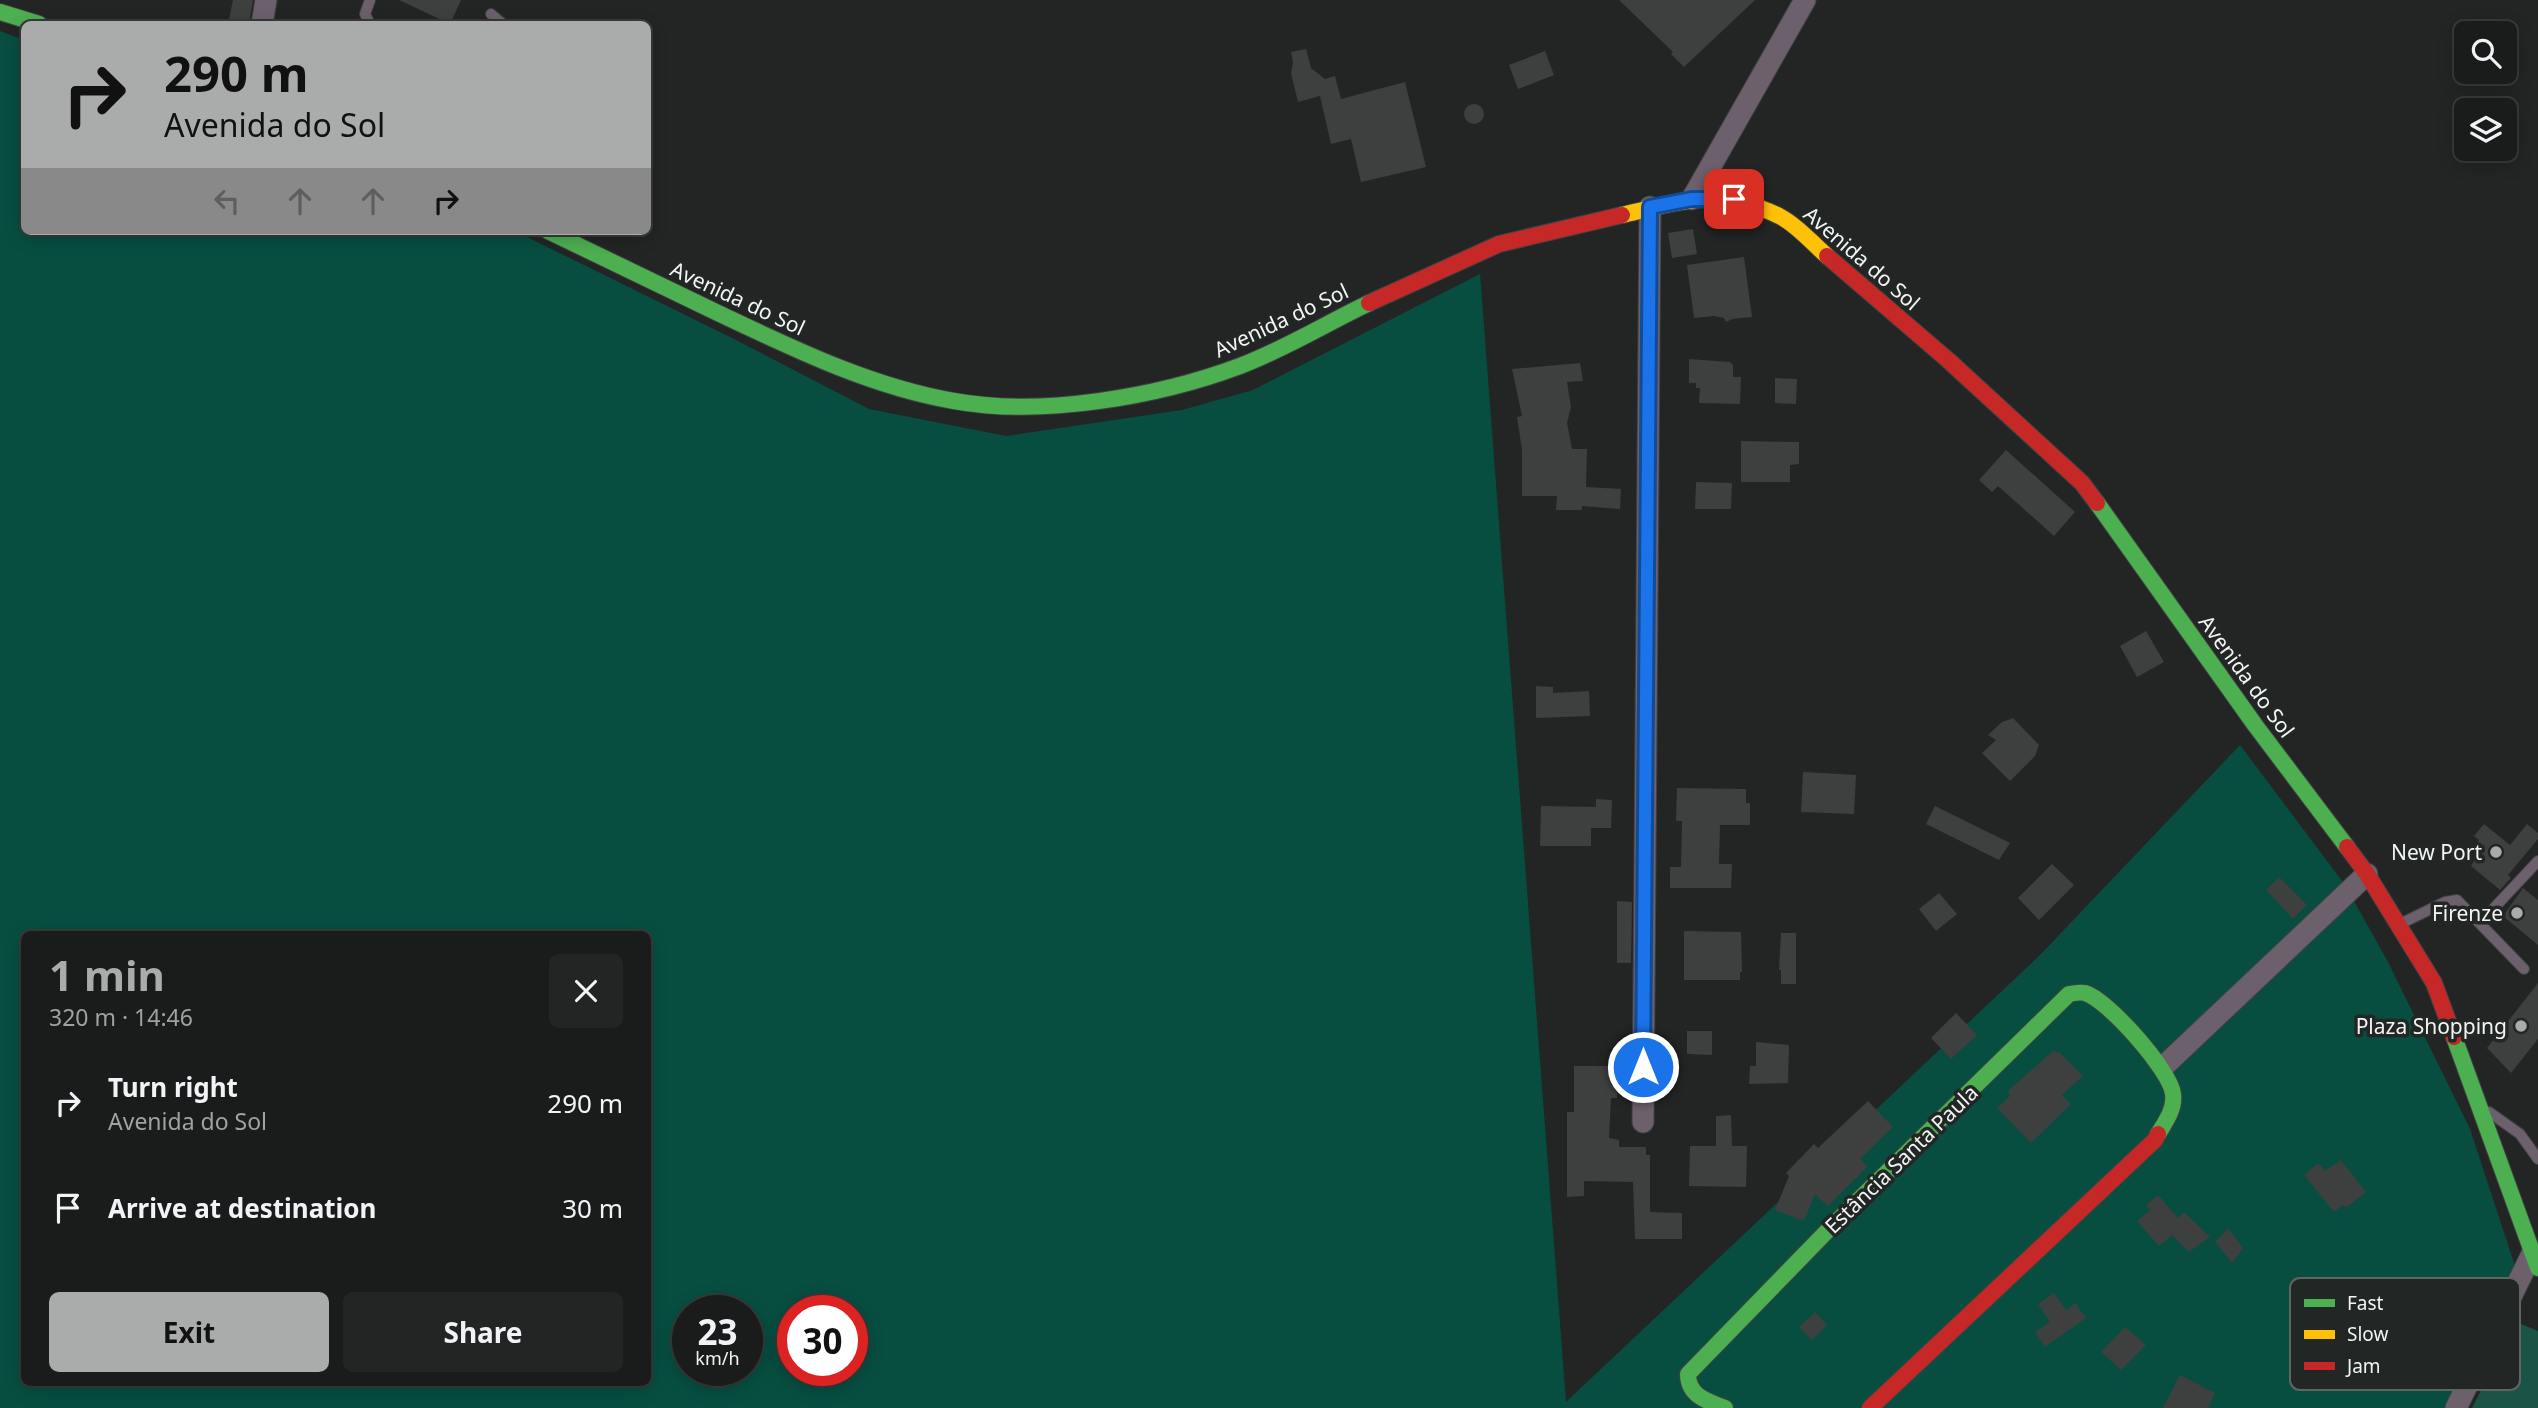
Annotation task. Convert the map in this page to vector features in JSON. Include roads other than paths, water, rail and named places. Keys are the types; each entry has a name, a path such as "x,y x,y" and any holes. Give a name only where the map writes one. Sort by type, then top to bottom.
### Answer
{"street":[{"path":"262,21 266,0"},
{"path":"1692,199 1805,0"},
{"path":"0,12 29,21"},
{"name":"Avenida do Sol","path":"556,235 784,344 884,383 953,401 996,406 1060,407 1184,384 1242,365 1402,286 1499,244 1692,199 1734,199 1783,218 1948,360 2082,483 2247,714 2367,874 2434,983 2535,1261"},
{"path":"1643,1122 1650,207"},
{"path":"2164,1066 2367,874"},
{"name":"Estância Santa Paula","path":"1725,1408 1692,1394 1687,1384 1688,1374 1832,1226 2069,994 2083,992 2092,996 2164,1066 2174,1095 2173,1107 2155,1140 1870,1408"},
{"path":"2520,1289 2535,1261"},
{"path":"2456,1408 2466,1390"}],"lane":[{"path":"368,21 365,14 370,0"},
{"path":"491,14 499,21"},
{"path":"2480,923 2538,861"},
{"path":"2398,925 2452,900 2458,900 2524,969"},
{"path":"2477,1105 2520,1135 2538,1159"}],"place":[{"name":"New Port","path":"2496,852"},
{"name":"Firenze","path":"2517,913"},
{"name":"Plaza Shopping","path":"2521,1026"}]}
